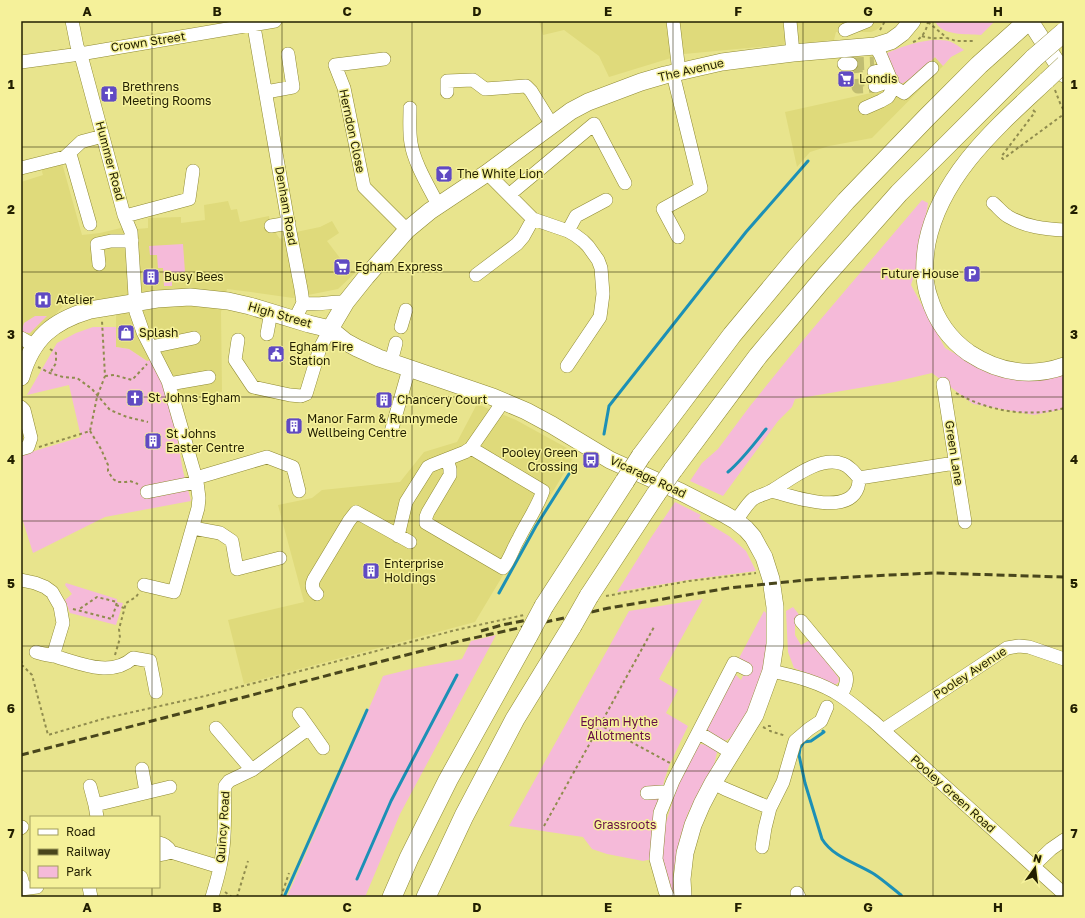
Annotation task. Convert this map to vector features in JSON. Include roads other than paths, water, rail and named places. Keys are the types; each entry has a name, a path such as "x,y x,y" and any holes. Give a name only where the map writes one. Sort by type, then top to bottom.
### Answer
{"highway":[{"path":"392,897 409,858 448,780 544,606 624,481 642,456 732,335 836,212 979,65 1025,24"},
{"path":"426,897 464,816 515,719 572,626 595,597 656,494 673,470 758,356 821,281 899,193 1034,58 1064,32"}],"main road":[{"name":"The Avenue","path":"487,173 571,111 588,102 641,82 722,62 793,53 849,57 891,41 923,21"},
{"path":"1057,21 1064,32"},
{"path":"1025,24 1064,74"},
{"path":"1064,64 1051,85 983,142 963,166 939,205 929,233 924,266 927,292 932,306 945,330 967,351 998,368 1017,372 1049,371 1064,366"},
{"path":"330,329 346,302 407,230 438,205 487,173"},
{"name":"High Street","path":"21,377 26,360 35,344 51,328 61,321 80,313 136,302 190,297 228,301 330,329"},
{"name":"Vicarage Road","path":"330,329 346,342 357,348 409,369 493,397 526,411 610,460 704,503 724,514 736,521 753,537 764,557 771,579 775,607 775,644 771,671 755,715 713,783 693,825 685,853 682,879 682,897"}],"street":[{"name":"Hummer Road","path":"72,21 77,46 124,215 131,232 136,312 143,332 169,384 197,480 199,498 198,508 174,592 144,585"},
{"name":"Crown Street","path":"21,62 80,54 253,23 276,21"},
{"path":"673,21 676,73 701,188 663,209 678,237"},
{"path":"790,21 793,53"},
{"path":"849,57 842,26 867,21"},
{"name":"Denham Road","path":"253,23 303,303"},
{"path":"864,108 881,101 888,96 875,46"},
{"path":"266,92 293,87 288,54"},
{"name":"Herndon Close","path":"384,59 335,66 344,88 364,186 407,230"},
{"path":"883,75 904,93 932,68"},
{"path":"447,92 447,81 472,80 485,89 526,86 532,91 552,124"},
{"path":"410,108 411,142 413,150 423,175 438,205"},
{"path":"510,194 594,124 625,183"},
{"path":"21,168 62,158 70,154 78,144 84,140 103,136"},
{"path":"70,154 90,224"},
{"path":"124,215 181,204 189,199 193,171"},
{"path":"487,173 510,194 533,219 568,232 583,241 598,260 601,268 604,294 600,317 567,366"},
{"path":"568,232 576,216 606,200"},
{"path":"992,203 1008,217 1027,225 1064,230"},
{"path":"476,276 523,238 533,219"},
{"path":"271,226 289,223"},
{"path":"99,264 97,244 111,241 132,242"},
{"path":"295,319 303,303 346,302"},
{"path":"401,327 406,310"},
{"path":"267,334 271,312"},
{"path":"238,340 236,360 253,386 301,396 306,394 320,348 330,329"},
{"path":"153,352 194,338"},
{"path":"391,362 396,343"},
{"path":"390,432 409,369"},
{"path":"169,384 209,377"},
{"name":"Green Lane","path":"944,385 965,522"},
{"path":"398,536 406,502 425,470 432,465 465,452 470,448 503,401"},
{"path":"21,407 24,410 31,438 28,447 21,448"},
{"path":"447,459 450,475 428,512 426,523 503,568 539,503 543,491 470,448"},
{"path":"148,492 197,480 266,457 293,466 299,491"},
{"path":"736,521 753,499 772,491 813,466 829,462 842,464 851,469 859,478 858,487 853,496 846,501 837,503 825,503 772,491"},
{"path":"859,478 955,463"},
{"path":"317,594 313,588 312,582 356,512 410,542"},
{"path":"193,528 220,533 232,541 237,569 280,558"},
{"path":"21,580 45,587 52,592 60,606 63,623 53,656"},
{"path":"803,628 846,675 847,679 841,696"},
{"name":"Pooley Avenue","path":"883,730 1008,648 1019,646 1029,647 1064,659"},
{"path":"36,652 97,668 112,668 128,663 134,658 150,661 156,692"},
{"path":"668,897 665,891 655,851 660,813 679,768 699,733 734,663 746,669"},
{"name":"Pooley Green Road","path":"771,671 808,680 841,696 883,730 1064,894"},
{"path":"762,847 770,808 783,782 795,741 809,729 822,721 827,707"},
{"path":"299,714 323,748"},
{"path":"216,728 252,770"},
{"name":"Quincy Road","path":"212,897 220,867 224,837 225,786 229,781 252,770 310,728"},
{"path":"699,733 732,753"},
{"path":"142,769 146,792"},
{"path":"713,783 770,808"},
{"path":"90,786 96,811 146,792 170,787"},
{"path":"647,793 668,793"},
{"path":"1033,866 1051,849 1064,840"},
{"path":"160,843 168,847 165,853 220,867"}],"waterway":[{"path":"604,434 609,406 746,232 808,161"},
{"path":"728,472 743,457 766,429"},
{"path":"499,593 536,526 574,466"},
{"path":"357,879 391,801 457,675"},
{"path":"284,897 367,710"},
{"path":"823,731 824,732 811,741 804,742 800,748 799,755 805,783 822,839 832,851 874,874 902,897"}],"tunnel":[{"path":"855,60 858,87 875,86"},
{"path":"851,64 874,63"}],"railway":[{"path":"21,755 460,641 609,608 729,588 806,580 933,573 1064,577"},
{"path":"481,631 528,620"}],"place":[{"name":"Londis","path":"846,79"},
{"name":"Brethrens Meeting Rooms","path":"109,94"},
{"name":"The White Lion","path":"444,174"},
{"name":"Egham Express","path":"342,267"},
{"name":"Future House","path":"972,274"},
{"name":"Busy Bees","path":"151,277"},
{"name":"Atelier","path":"43,300"},
{"name":"Splash","path":"126,333"},
{"name":"Egham Fire Station","path":"276,354"},
{"name":"St Johns Egham","path":"135,398"},
{"name":"Chancery Court","path":"384,400"},
{"name":"Manor Farm & Runnymede Wellbeing Centre","path":"294,426"},
{"name":"St Johns Easter Centre","path":"153,441"},
{"name":"Pooley Green Crossing","path":"591,460"},
{"name":"Enterprise Holdings","path":"371,571"}],"park label":[{"name":"Egham Hythe Allotments","path":"619,729"},
{"name":"Grassroots","path":"625,825"}]}
